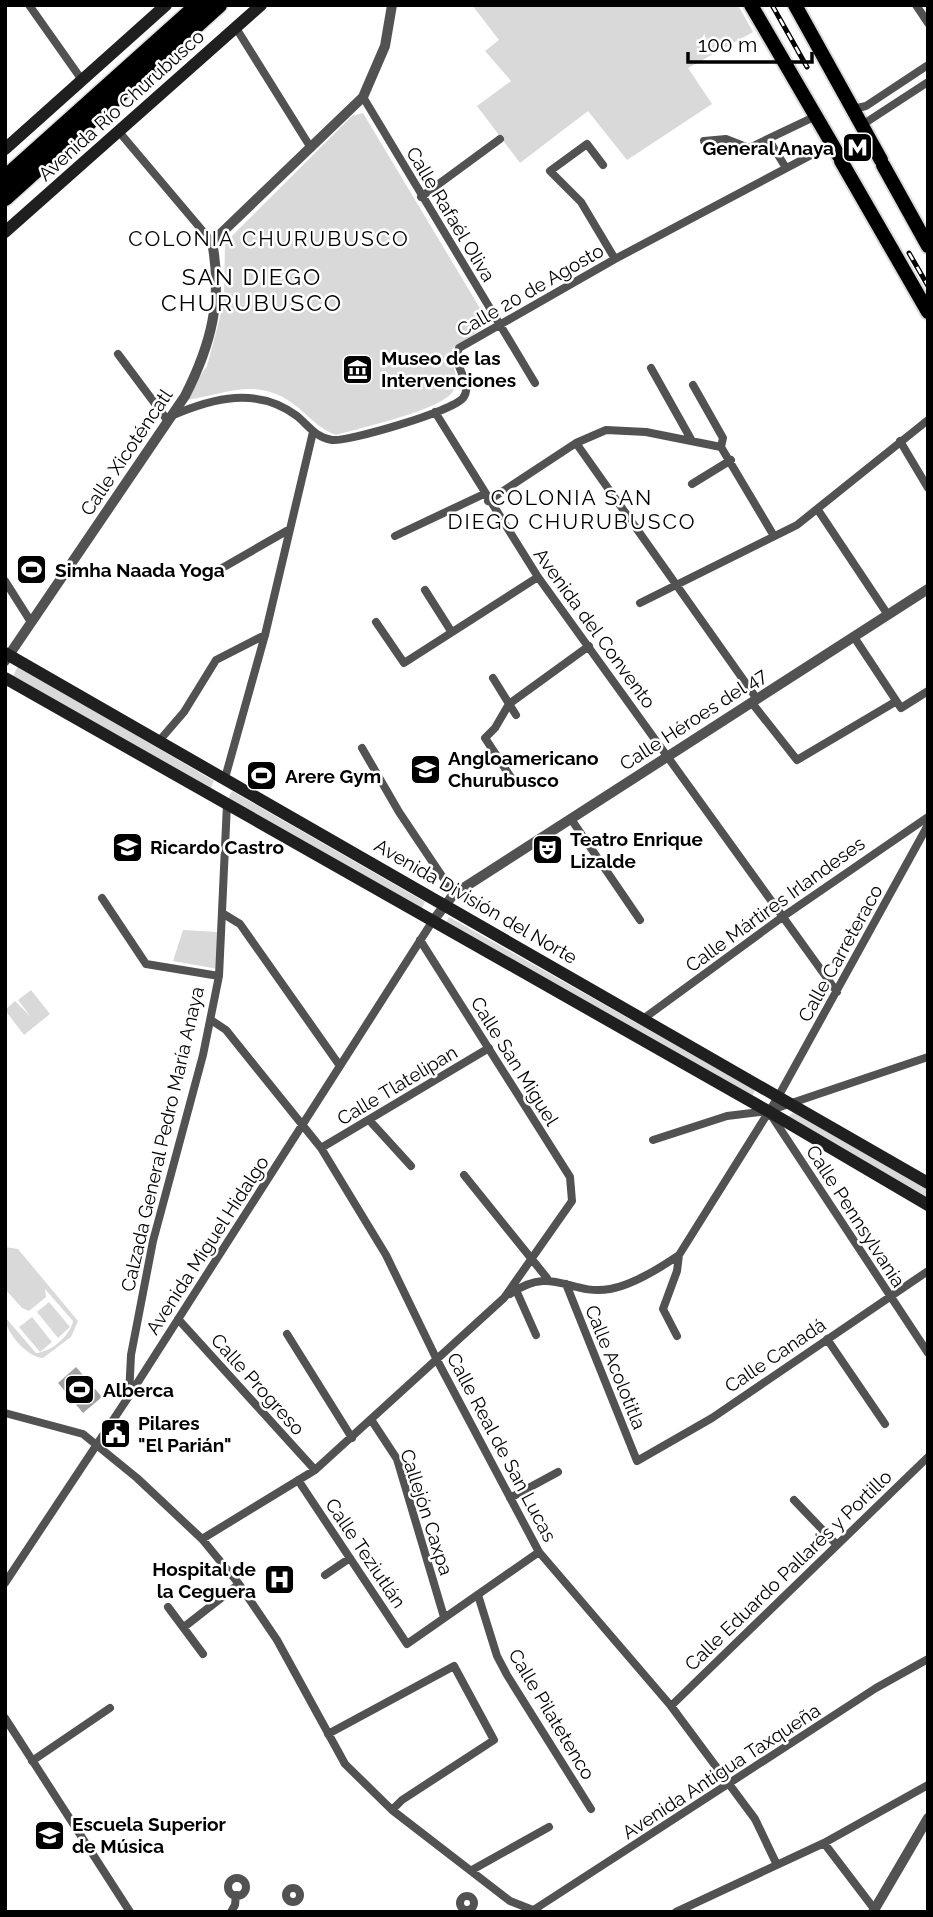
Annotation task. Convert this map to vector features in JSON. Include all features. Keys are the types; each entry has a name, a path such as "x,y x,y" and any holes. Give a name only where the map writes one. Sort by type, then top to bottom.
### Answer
{"highway":[{"path":"6,178 198,5"},
{"path":"5,198 219,5"},
{"path":"751,5 928,312"},
{"path":"795,5 928,246"}],"main road":[{"name":"Avenida Río Churubusco","path":"5,232 120,133 261,5"},
{"path":"5,149 162,7"},
{"name":"Avenida División del Norte","path":"7,656 225,778 928,1183"},
{"name":"Avenida División del Norte","path":"5,678 768,1111 928,1205"}],"street":[{"path":"29,5 82,80"},
{"path":"120,133 212,242 363,97 385,46 392,5"},
{"path":"916,5 928,23"},
{"path":"236,28 311,148"},
{"path":"853,109 877,99 928,65"},
{"path":"862,125 928,82"},
{"name":"Calle Rafaél Oliva","path":"363,97 535,383"},
{"path":"877,99 885,110"},
{"path":"704,141 726,139 749,148 816,116"},
{"path":"421,197 500,139"},
{"path":"769,140 786,168"},
{"path":"603,165 587,144 550,171 581,202 615,259"},
{"name":"Calle 20 de Agosto","path":"169,418 217,399 245,397 282,407 313,432 331,440 343,440 435,412 459,402 466,392 456,359 459,348 615,259 786,168 837,154"},
{"name":"Calle Xicoténcatl","path":"7,656 169,418 202,363 218,298 212,242"},
{"path":"118,354 169,418"},
{"path":"651,368 692,441"},
{"path":"693,385 723,438 721,447"},
{"name":"Avenida del Convento","path":"435,412 538,577 669,756 780,918 837,992"},
{"path":"640,603 774,537 818,510 928,420"},
{"path":"395,536 486,497 599,432 623,429 721,447 774,537"},
{"path":"225,778 265,635 313,432"},
{"path":"900,441 928,488"},
{"path":"576,443 797,760 895,702"},
{"path":"691,484 731,460"},
{"path":"818,510 888,615"},
{"path":"217,571 290,529"},
{"path":"376,622 404,663 538,577"},
{"path":"5,581 31,622"},
{"name":"Calle Héroes del 47","path":"432,922 454,894 928,589"},
{"path":"425,590 451,631"},
{"path":"159,741 184,712 216,660 265,635"},
{"path":"854,637 901,708 928,691"},
{"path":"512,779 485,738 495,729 509,704 589,646"},
{"path":"493,678 516,715"},
{"path":"362,748 399,812 454,894"},
{"name":"Calzada General Pedro María Anaya","path":"129,1396 131,1355 153,1241 211,1020 219,976 226,804"},
{"name":"Calle Mártires Irlandeses","path":"643,1019 780,918 928,817"},
{"path":"571,819 640,920"},
{"name":"Calle Carreteraco","path":"778,1097 928,825"},
{"path":"102,898 146,964 219,976"},
{"path":"222,913 240,924 340,1066"},
{"name":"Avenida Miguel Hidalgo","path":"5,1583 95,1443 129,1396 432,922"},
{"name":"Calle San Miguel","path":"420,940 570,1177 572,1201 530,1258"},
{"name":"Calle Real de San Lucas","path":"211,1020 226,1030 321,1148 386,1255 437,1360 539,1552 671,1706 755,1819 778,1865"},
{"name":"Calle Tlatelipan","path":"321,1148 489,1048"},
{"path":"653,1140 727,1116 768,1111 928,1057"},
{"path":"677,1336 663,1309 677,1272 679,1255 778,1097"},
{"name":"Calle Pennsylvania","path":"768,1111 928,1353"},
{"path":"370,1121 411,1166"},
{"path":"464,1175 547,1279"},
{"path":"202,1539 315,1469 372,1421 504,1298 527,1283 547,1279 609,1290 659,1268 679,1255"},
{"path":"504,1298 530,1258"},
{"name":"Calle Canadá","path":"638,1461 712,1418 928,1271"},
{"name":"Calle Acolotitla","path":"566,1284 638,1461"},
{"path":"516,1290 536,1335"},
{"name":"Calle Progreso","path":"178,1319 315,1469"},
{"path":"287,1334 352,1438"},
{"path":"827,1339 885,1424"},
{"path":"5,1413 52,1423 83,1434 202,1539 239,1584 276,1640 345,1765 392,1810 510,1901 535,1911"},
{"name":"Callejón Caxpa","path":"372,1421 397,1459 444,1617"},
{"name":"Calle Eduardo Pallarés y Portillo","path":"671,1706 928,1457"},
{"path":"510,1498 558,1472"},
{"name":"Calle Teziutlán","path":"298,1480 407,1644 444,1617"},
{"path":"794,1500 836,1544"},
{"path":"444,1617 539,1552"},
{"path":"325,1575 350,1558"},
{"path":"184,1627 239,1584"},
{"name":"Calle Pilatetenco","path":"478,1595 497,1656 507,1675 591,1808"},
{"path":"168,1607 203,1654"},
{"name":"Avenida Antigua Taxqueña","path":"535,1911 730,1786 876,1688 928,1659"},
{"path":"328,1734 454,1666 494,1740 402,1800 392,1810"},
{"path":"32,1761 110,1708"},
{"path":"5,1718 130,1912"},
{"path":"676,1912 824,1843 928,1785"},
{"path":"824,1843 874,1911 928,1818"},
{"path":"472,1870 549,1827"},
{"path":"231,1912 236,1895"},
{"path":"295,1902 298,1912"}],"shaded area":[{"path":"472,5 738,5 753,32 688,68 712,104 627,160 588,111 520,163 477,106 511,81 485,51 499,40"},
{"path":"363,113 487,320 483,328 453,348 456,380 453,391 434,405 336,435 318,425 292,403 265,391 228,391 187,400 185,398 207,366 219,321 224,298 225,243 352,116"},
{"path":"18,666 214,781 210,790 13,676"},
{"path":"232,791 425,902 420,912 228,799"},
{"path":"449,917 755,1090 752,1097 445,925"},
{"path":"183,930 218,932 218,969 173,961"},
{"path":"31,990 50,1014 24,1035 5,1010 15,1001 31,1017 18,1000"},
{"path":"793,1112 928,1189 928,1199 788,1117"},
{"path":"5,1247 18,1249 78,1321 71,1337 43,1358 31,1354 18,1343 9,1330 5,1317 36,1353 48,1350 59,1342 73,1321 45,1289 46,1297 29,1311 22,1308 5,1289"},
{"path":"49,1302 70,1327 58,1338 37,1312"},
{"path":"32,1317 52,1342 40,1352 19,1327"},
{"name":"Alberca","path":"76,1367 102,1397 83,1413 58,1383"}],"railway":[{"path":"772,5 807,67"},
{"path":"909,253 928,286"}],"place":[{"name":"General Anaya","path":"857,148"},
{"name":"Museo de las Intervenciones","path":"358,369"},
{"name":"Simha Naada Yoga","path":"32,570"},
{"name":"Angloamericano Churubusco","path":"425,769"},
{"name":"Arere Gym","path":"262,776"},
{"name":"Ricardo Castro","path":"127,847"},
{"name":"Teatro Enrique Lizalde","path":"547,850"},
{"name":"Alberca","path":"80,1390"},
{"name":"Pilares \"El Parián\"","path":"115,1434"},
{"name":"Hospital de la Ceguera","path":"279,1580"},
{"name":"Escuela Superior de Música","path":"49,1835"}],"district":[{"name":"COLONIA CHURUBUSCO","path":"269,238"},
{"name":"SAN DIEGO CHURUBUSCO","path":"252,289"},
{"name":"COLONIA SAN DIEGO CHURUBUSCO","path":"572,509"}]}
